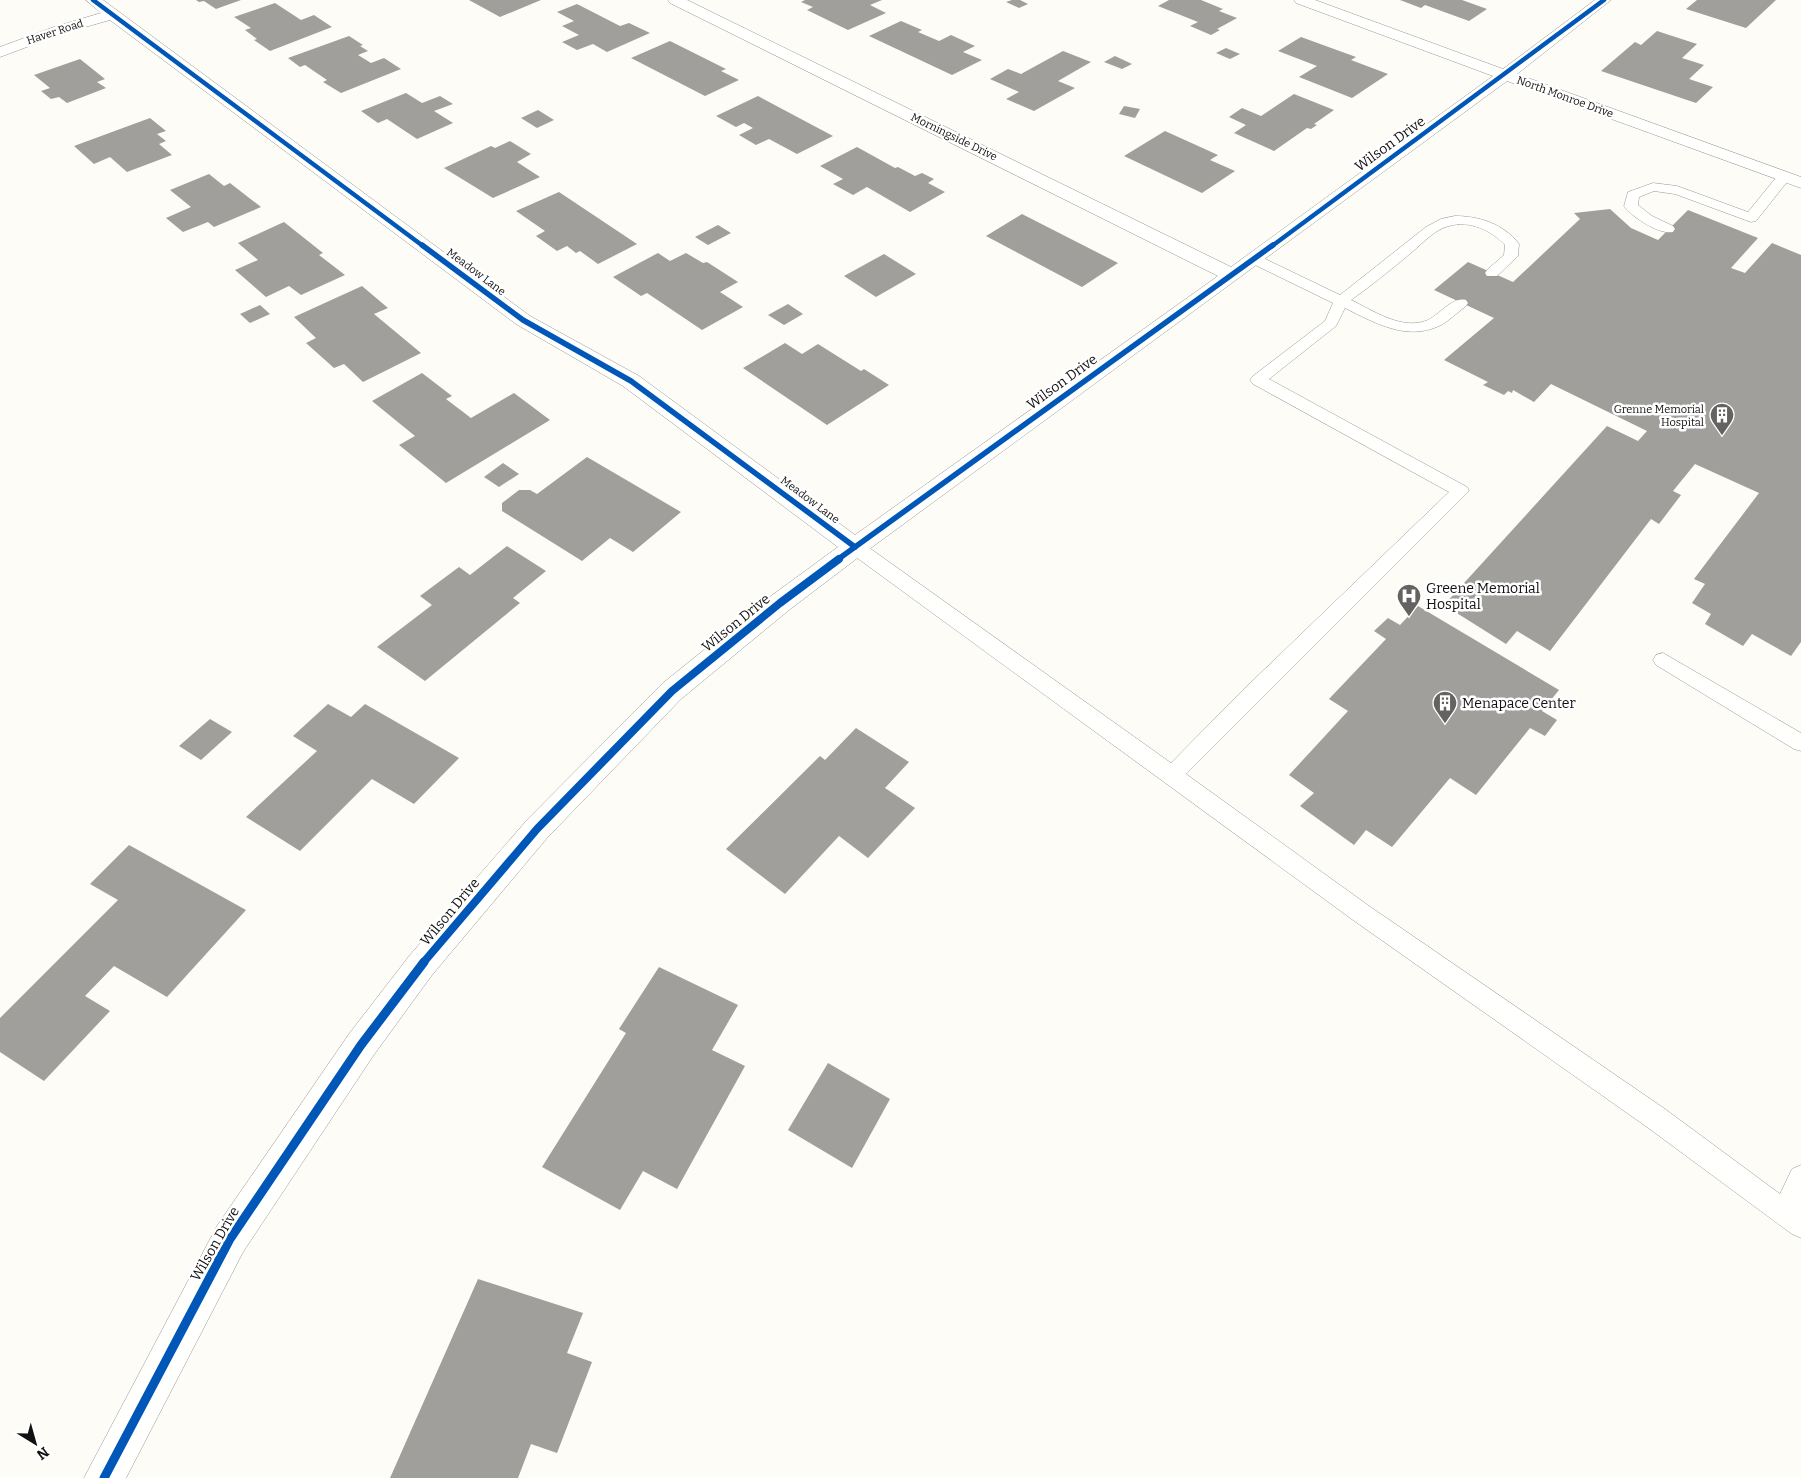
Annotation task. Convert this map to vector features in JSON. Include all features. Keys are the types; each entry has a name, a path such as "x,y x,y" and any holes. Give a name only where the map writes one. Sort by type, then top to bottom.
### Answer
{"street":[{"name":"Meadow Lane","path":"93,0 523,320 631,382 854,547"},
{"name":"Morningside Drive","path":"676,0 1232,275"},
{"name":"North Monroe Drive","path":"1301,0 1801,183"},
{"name":"Wilson Drive","path":"104,1478 230,1238 361,1045 421,965 538,829 672,691 780,603 854,547 1254,259 1604,0"},
{"name":"Haver Road","path":"0,52 59,30 111,14"}],"lane":[{"path":"1740,231 1784,177"},
{"path":"1668,229 1647,218 1631,206 1633,195 1653,187 1678,190 1752,218"},
{"path":"1172,775 1248,697 1461,490 1258,380 1331,323 1341,301 1428,232 1445,222 1466,220 1484,225 1503,234 1512,244 1511,256 1492,273"},
{"path":"1254,259 1386,322 1405,328 1421,328 1436,323 1461,302"},
{"path":"854,547 1361,913 1656,1118 1792,1219 1801,1178"},
{"path":"1663,660 1801,743"}],"building":[{"path":"196,0 241,0 216,9 204,1 199,2"},
{"path":"469,0 541,0 500,17"},
{"path":"805,0 882,0 870,5 886,13 848,30 807,10 813,7 801,2"},
{"path":"1020,0 1028,4 1019,8 1006,2"},
{"path":"1169,0 1201,0 1223,9 1219,11 1237,18 1217,29 1220,30 1211,35 1190,26 1198,22 1158,6"},
{"path":"1400,0 1462,0 1487,9 1469,21 1425,5 1421,8"},
{"path":"1697,0 1776,0 1746,28 1686,9"},
{"path":"275,3 301,20 314,15 332,27 270,51 254,40 257,39 245,30 251,28 234,17"},
{"path":"577,4 620,26 629,23 650,33 607,52 593,44 577,50 562,42 579,35 562,26 574,21 557,12"},
{"path":"901,21 922,30 918,32 939,41 951,35 975,46 963,52 982,60 952,75 869,36"},
{"path":"1657,31 1697,44 1682,58 1704,65 1689,79 1713,87 1696,103 1601,71 1635,42 1641,45"},
{"path":"349,36 363,45 360,46 368,51 358,55 371,63 384,58 401,69 341,93 323,82 327,80 305,65 300,67 288,58"},
{"path":"1301,37 1356,57 1351,60 1388,74 1352,98 1299,77 1317,66 1278,51"},
{"path":"670,41 726,69 721,71 739,80 705,96 631,58"},
{"path":"1226,48 1240,54 1230,59 1216,53"},
{"path":"1063,51 1091,62 1058,81 1075,88 1034,111 1006,99 1019,92 990,79 1008,69 1021,74"},
{"path":"1115,56 1132,64 1122,69 1104,62"},
{"path":"80,59 105,79 97,82 106,88 67,103 59,97 51,99 41,91 50,88 34,75"},
{"path":"406,93 422,103 440,96 453,104 434,111 453,123 417,139 387,119 378,123 361,111"},
{"path":"1294,94 1334,110 1314,124 1317,125 1311,129 1307,128 1274,151 1234,133 1246,125 1229,117 1242,108 1261,116"},
{"path":"758,96 833,136 797,154 769,139 756,145 739,135 753,128 744,123 736,127 716,116"},
{"path":"1124,106 1140,109 1135,118 1119,114"},
{"path":"538,110 554,120 537,128 521,118"},
{"path":"150,118 166,131 157,134 166,141 159,144 172,155 127,172 110,157 94,164 74,146"},
{"path":"1165,131 1218,155 1210,160 1235,171 1202,193 1124,156"},
{"path":"510,141 531,154 517,162 540,177 493,198 444,168 491,146 495,148"},
{"path":"857,147 895,168 898,167 915,176 922,173 934,179 928,183 945,192 910,212 867,187 853,195 833,184 843,179 820,166"},
{"path":"209,174 224,186 230,183 261,207 214,227 208,222 183,232 166,218 191,207 170,190"},
{"path":"559,192 637,244 598,264 580,251 576,253 567,246 557,251 536,236 545,231 516,211"},
{"name":"Grenne Memorial Hospital","path":"1610,209 1631,228 1658,240 1688,210 1758,238 1731,268 1745,273 1772,243 1801,255 1801,642 1791,656 1752,634 1743,646 1705,624 1711,614 1692,603 1705,584 1694,579 1759,493 1695,464 1673,491 1681,495 1659,524 1651,519 1550,651 1517,631 1506,644 1444,605 1607,426 1638,441 1647,431 1551,384 1534,402 1513,390 1512,393 1508,391 1504,395 1483,385 1488,382 1444,360 1494,318 1434,290 1468,262 1513,282 1580,219 1574,213"},
{"path":"1022,214 1118,263 1082,287 986,236"},
{"path":"284,222 323,253 319,255 345,275 301,295 289,286 266,297 235,270 258,260 238,243"},
{"path":"718,225 731,233 708,245 695,237"},
{"path":"658,253 670,261 686,253 703,263 707,262 738,282 720,292 743,307 702,330 647,293 641,296 613,277"},
{"path":"884,254 916,274 876,297 844,276"},
{"path":"362,286 388,308 374,314 421,353 363,382 344,364 334,368 306,343 316,338 294,317"},
{"path":"788,304 803,314 784,325 768,315"},
{"path":"260,305 270,314 250,323 240,314"},
{"path":"785,343 802,354 818,344 861,371 864,369 889,385 827,425 743,368"},
{"path":"422,373 452,396 446,399 471,418 514,393 550,420 446,483 399,445 415,436 372,401"},
{"path":"587,457 681,512 633,552 610,538 582,561 502,511 502,503 519,490 530,490 537,494"},
{"path":"503,463 519,474 499,487 484,477"},
{"path":"507,546 546,571 513,598 520,603 425,681 377,647 432,605 420,596 459,567 470,575"},
{"name":"Menapace Center","path":"1418,606 1559,690 1542,711 1557,720 1545,736 1530,728 1476,795 1450,778 1392,847 1366,830 1354,845 1300,806 1314,793 1289,775 1348,711 1329,699 1386,639 1374,631 1388,618 1400,625"},
{"path":"328,704 351,717 365,704 459,758 414,804 372,779 300,851 246,817 317,751 293,736"},
{"path":"210,719 232,732 201,760 179,746"},
{"path":"856,728 909,762 885,788 915,808 868,858 839,836 785,894 726,849 820,756 825,760"},
{"path":"129,845 246,910 167,997 114,966 85,996 110,1011 44,1081 0,1052 0,1018 118,900 90,884"},
{"path":"659,967 738,1005 712,1050 745,1066 677,1189 643,1171 620,1210 542,1167 626,1033 619,1029"},
{"path":"828,1063 890,1099 852,1168 788,1130"},
{"path":"478,1279 583,1313 567,1353 592,1362 557,1453 531,1444 518,1478 390,1478"}],"cycle path":[{"path":"93,0 523,320 631,381 855,547"},
{"path":"104,1478 230,1239 361,1045 421,965 537,829 672,691 780,603 855,547 1232,275 1604,0"}],"place":[{"name":"Grenne Memorial Hospital","path":"1722,436"},
{"name":"Greene Memorial Hospital","path":"1409,617"},
{"name":"Menapace Center","path":"1445,724"}]}
